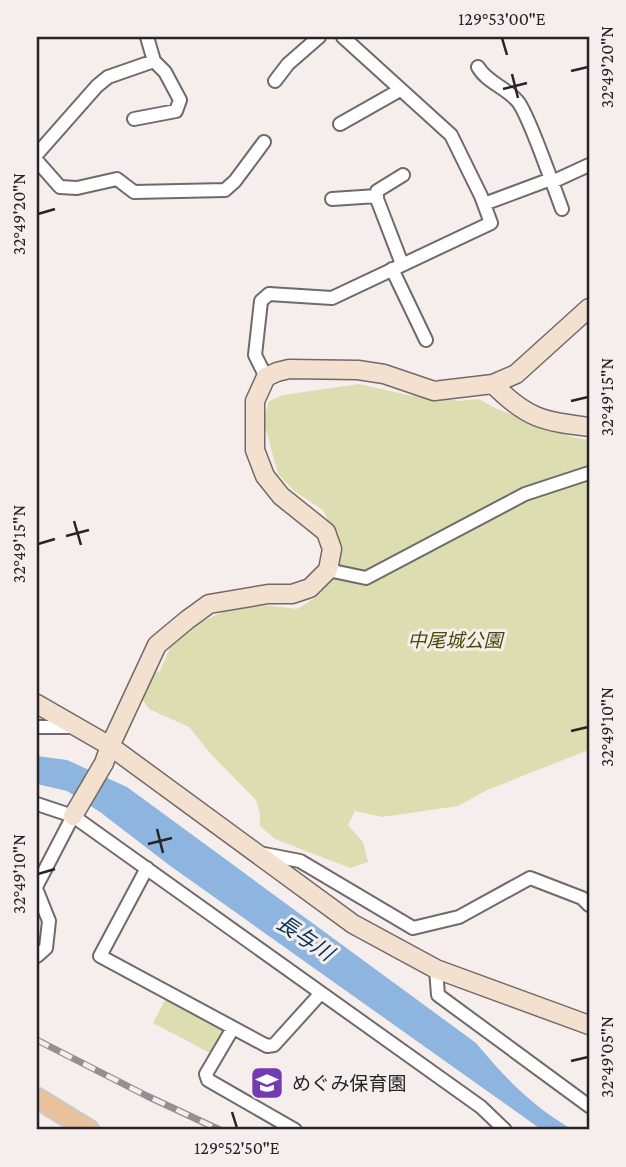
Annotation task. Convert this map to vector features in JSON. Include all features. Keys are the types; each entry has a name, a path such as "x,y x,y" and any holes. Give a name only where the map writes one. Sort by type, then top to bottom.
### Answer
{"main road":[{"path":"37,1098 89,1130"}],"street":[{"path":"134,119 176,111 180,100 166,72 154,61 147,37"},
{"path":"275,81 288,64 320,37"},
{"path":"267,377 255,355 261,301 268,294 332,298 491,223 450,135 343,37"},
{"path":"37,154 108,77 154,61"},
{"path":"478,67 483,75 510,94 520,105 562,209"},
{"path":"340,124 400,90"},
{"path":"37,161 60,187 77,188 117,179 134,192 225,190 264,142"},
{"path":"484,204 552,181 589,165"},
{"path":"403,175 377,191 377,196 397,267 426,340"},
{"path":"332,199 377,196"},
{"path":"37,885 107,755 157,645 209,604 268,594 292,594 310,588 328,570 332,549 326,532 281,496 265,476 255,450 255,401 267,377 289,369 358,370 384,374 434,391 493,384 516,374 589,308"},
{"path":"493,384 513,405 530,416 549,422 589,427"},
{"path":"328,570 366,578 525,494 589,473"},
{"path":"37,704 76,727 107,755 255,852 353,924 436,969 589,1025"},
{"path":"37,727 76,727"},
{"path":"37,804 73,816 481,1107 505,1130"},
{"path":"255,852 300,861 413,928 459,917 530,878 582,898 589,905"},
{"path":"147,868 100,956 267,1046 274,1045 321,993"},
{"path":"37,891 49,920 46,948 37,956"},
{"path":"436,969 438,995 589,1106"},
{"path":"233,1028 206,1074 208,1080 295,1130"}],"green space":[{"name":"中尾城公園","path":"359,384 408,395 460,401 479,399 497,409 572,437 589,440 589,752 487,790 458,806 382,817 355,811 348,825 363,842 368,862 350,868 275,839 260,826 256,800 210,753 189,727 149,709 142,699 151,675 160,671 176,634 233,607 265,605 297,609 318,596 334,578 339,559 336,536 323,510 294,491 278,474 264,423 268,402 283,395"},
{"path":"166,998 226,1028 212,1054 153,1023"}],"water":[{"name":"長与川","path":"37,756 67,760 127,787 476,1043 520,1091 573,1130 542,1130 169,865 100,812 67,791 37,784"}],"railway":[{"path":"37,1040 220,1130"}],"place":[{"name":"めぐみ保育園","path":"267,1083"}]}
